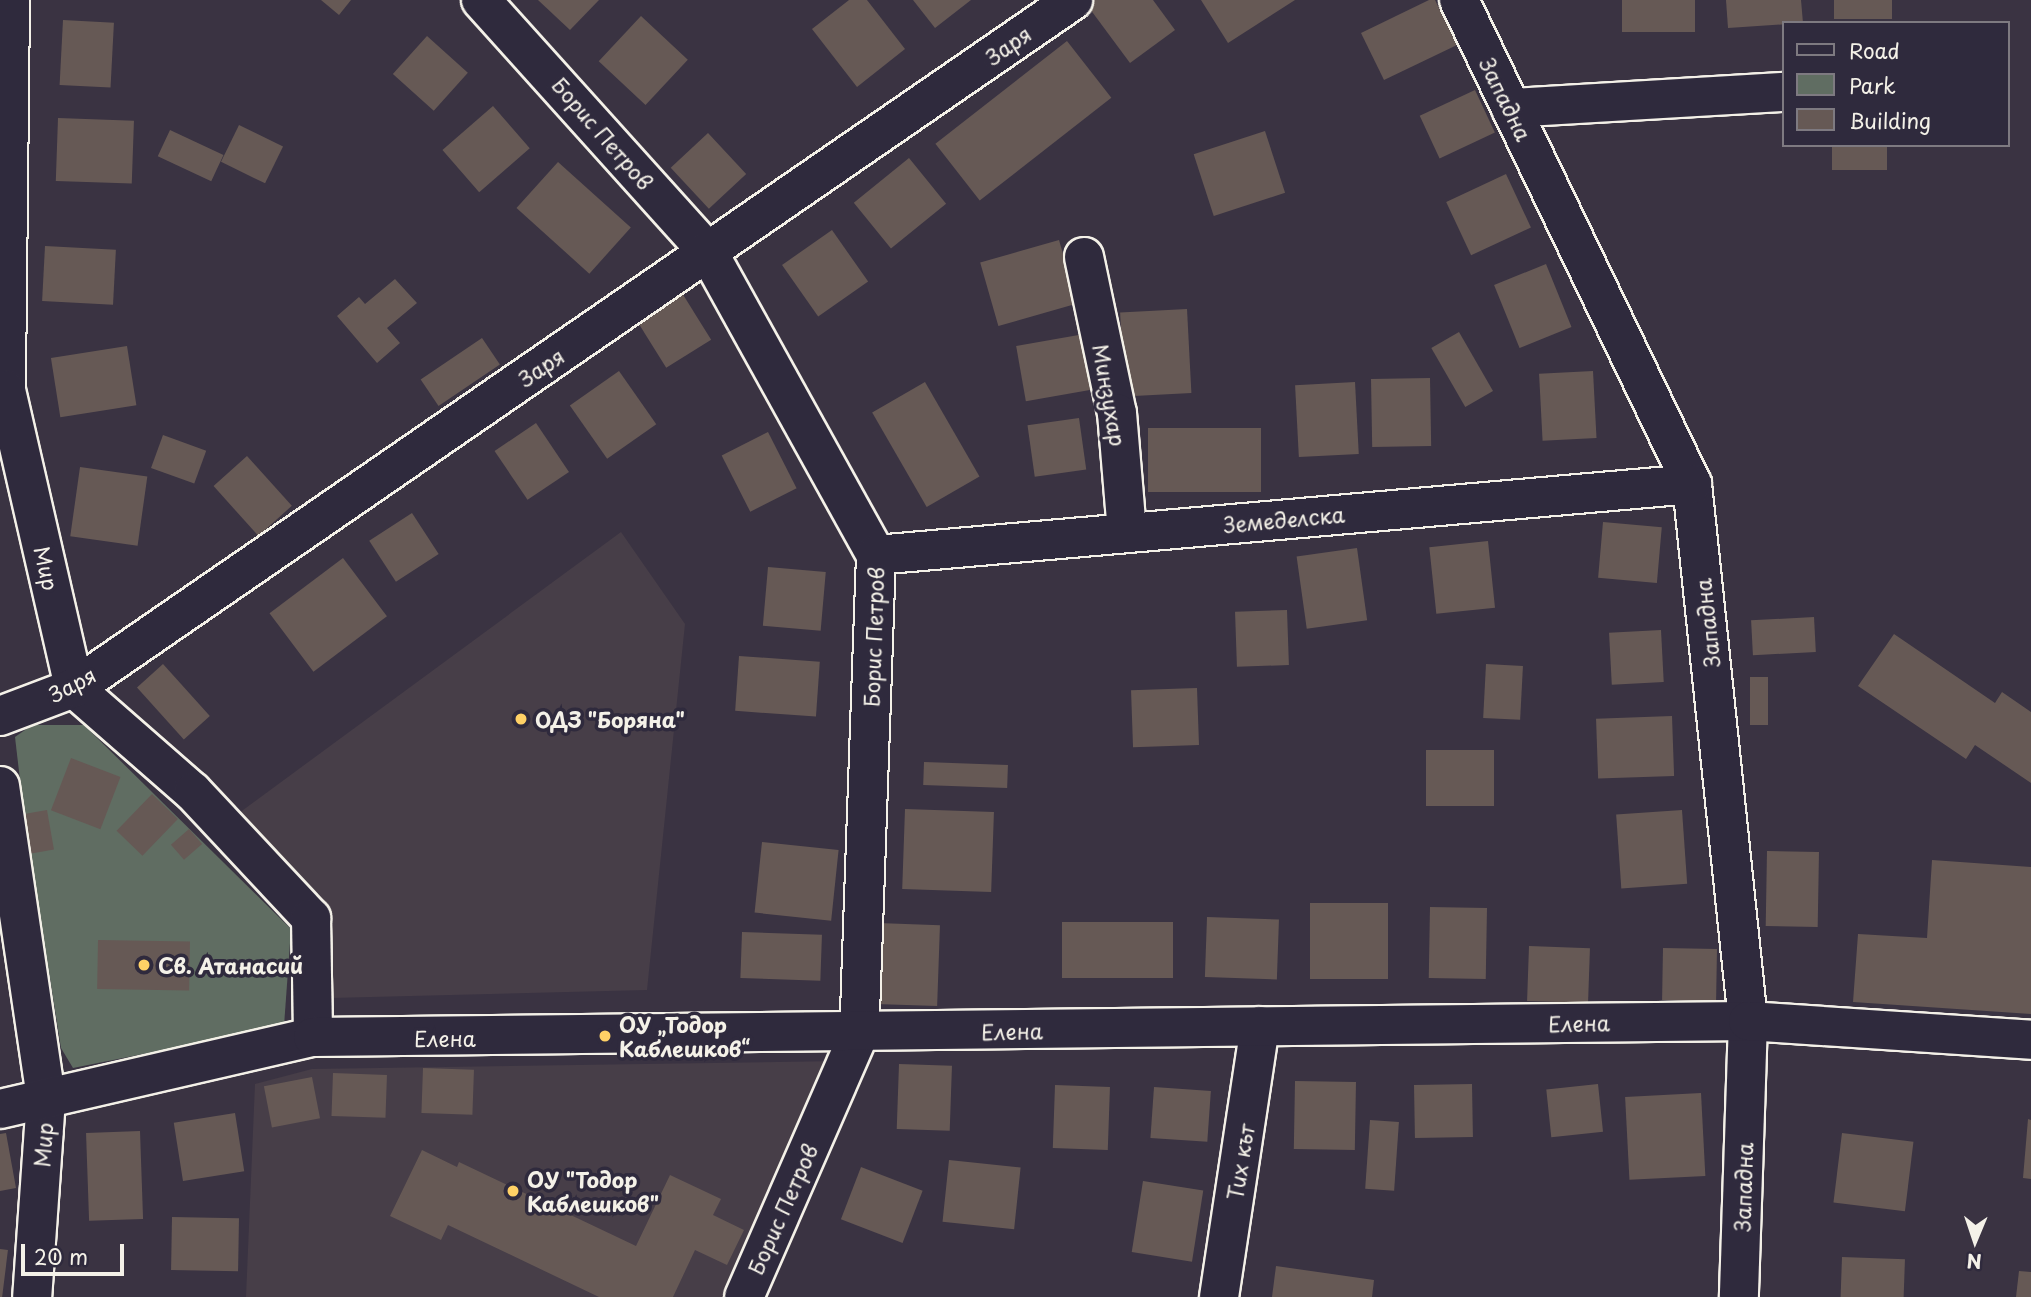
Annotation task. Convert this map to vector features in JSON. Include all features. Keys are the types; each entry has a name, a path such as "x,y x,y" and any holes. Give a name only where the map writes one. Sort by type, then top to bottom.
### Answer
{"street":[{"name":"Мир","path":"10,0 3,390 74,688"},
{"name":"Борис Петров","path":"481,0 708,252 876,555 859,1034 744,1297"},
{"name":"Заря","path":"0,716 74,688 1073,0"},
{"name":"Западна","path":"1459,0 1692,484 1748,1021 1740,1297"},
{"path":"1511,108 1783,92"},
{"name":"Минзухар","path":"1084,257 1117,413 1127,533"},
{"name":"Земеделска","path":"876,555 1692,484"},
{"path":"74,688 193,792 311,918 313,1037"},
{"name":"Мир","path":"0,786 46,1099 32,1297"},
{"name":"Елена","path":"0,1109 313,1037 859,1034 1260,1026 1748,1021 2031,1040"},
{"name":"Тих кът","path":"1219,1297 1260,1026"}],"shaded area":[{"name":"ОДЗ \"Боряна\"","path":"621,532 685,624 647,990 331,998 327,909 239,813"},
{"name":"ОУ \"Тодор Каблешков\"","path":"840,1061 725,1297 246,1297 255,1084 312,1069"}],"green space":[{"path":"32,725 84,725 291,929 284,1026 73,1068 61,1048 24,814 15,737"}],"building":[{"path":"321,0 351,0 339,15"},
{"path":"538,0 599,0 570,30"},
{"path":"849,0 867,0 905,49 857,87 812,29"},
{"path":"913,0 971,0 935,28"},
{"path":"1094,0 1153,0 1175,30 1130,63 1087,5"},
{"path":"1201,0 1295,0 1228,43"},
{"path":"1429,0 1435,0 1457,45 1384,80 1361,33"},
{"path":"1622,0 1695,0 1695,32 1622,32"},
{"path":"1726,0 1801,0 1803,21 1728,28"},
{"path":"1834,0 1892,0 1892,19 1834,19"},
{"path":"641,16 688,60 646,105 599,61"},
{"path":"63,20 114,23 111,88 60,85"},
{"path":"427,36 468,73 434,111 393,74"},
{"path":"1067,41 1111,98 980,201 935,144"},
{"path":"1475,90 1495,133 1440,158 1420,116"},
{"path":"493,106 530,148 479,192 442,150"},
{"path":"58,118 134,121 132,184 56,181"},
{"path":"239,125 283,146 265,183 221,162"},
{"path":"170,130 223,155 211,181 158,156"},
{"path":"1265,131 1285,193 1214,216 1194,154"},
{"path":"708,133 746,174 709,209 671,168"},
{"path":"1832,147 1887,147 1887,170 1832,170"},
{"path":"909,158 946,204 891,249 854,203"},
{"path":"558,162 631,228 589,274 517,208"},
{"path":"1506,174 1531,227 1471,255 1446,202"},
{"path":"832,230 868,282 818,317 782,265"},
{"path":"1059,240 1077,303 998,326 980,263"},
{"path":"45,246 116,250 113,305 42,301"},
{"path":"1546,264 1571,327 1520,348 1494,285"},
{"path":"395,279 417,303 387,328 400,343 377,363 337,316 359,297 365,304"},
{"path":"682,293 711,340 666,368 637,321"},
{"path":"1187,309 1191,393 1124,396 1120,313"},
{"path":"1459,332 1493,391 1465,407 1431,348"},
{"path":"1090,333 1100,388 1026,401 1016,346"},
{"path":"482,338 500,365 439,406 421,379"},
{"path":"127,346 136,405 60,417 51,358"},
{"path":"619,371 656,424 607,459 570,405"},
{"path":"1593,371 1597,438 1543,441 1539,374"},
{"path":"1430,378 1431,446 1372,447 1371,379"},
{"path":"925,382 980,476 927,507 872,413"},
{"path":"1355,382 1359,454 1299,457 1295,385"},
{"path":"1079,418 1086,469 1035,477 1028,425"},
{"path":"536,423 569,472 528,500 495,451"},
{"path":"1148,428 1261,428 1261,492 1148,492"},
{"path":"768,432 797,488 750,512 722,456"},
{"path":"163,435 206,451 194,484 151,468"},
{"path":"247,456 292,506 258,536 214,486"},
{"path":"80,467 147,476 138,546 70,536"},
{"path":"412,513 439,554 396,582 369,541"},
{"path":"1603,522 1662,527 1657,583 1598,578"},
{"path":"1488,541 1495,608 1436,614 1429,547"},
{"path":"1357,548 1367,620 1307,629 1297,556"},
{"path":"343,558 387,616 313,672 270,613"},
{"path":"768,567 826,572 821,631 763,626"},
{"path":"1287,610 1289,665 1237,667 1235,612"},
{"path":"1814,617 1816,652 1753,655 1751,620"},
{"path":"1661,630 1664,682 1612,685 1609,633"},
{"path":"1894,634 1995,703 2002,692 2031,712 2031,783 1975,745 1966,759 1858,686"},
{"path":"739,656 820,662 816,717 735,711"},
{"path":"163,664 210,716 184,739 137,687"},
{"path":"1486,664 1523,666 1520,720 1483,718"},
{"path":"1750,677 1768,677 1768,725 1750,725"},
{"path":"1197,688 1199,745 1133,747 1131,690"},
{"path":"1672,716 1674,776 1598,779 1596,719"},
{"path":"1426,750 1494,750 1494,806 1426,806"},
{"path":"71,758 120,777 100,829 51,810"},
{"path":"924,762 1008,765 1007,788 923,785"},
{"path":"152,794 178,819 142,856 117,831"},
{"path":"905,809 994,812 991,892 902,889"},
{"path":"47,810 54,849 31,853 24,814"},
{"path":"1682,810 1687,884 1621,888 1616,815"},
{"path":"189,829 202,844 184,860 171,845"},
{"path":"762,842 839,850 831,921 755,913"},
{"path":"1767,851 1819,852 1818,927 1766,926"},
{"path":"1932,860 2031,867 2031,1014 1853,1002 1858,934 1927,938"},
{"path":"1310,903 1388,903 1388,979 1310,979"},
{"path":"1430,907 1487,908 1486,979 1429,978"},
{"path":"1207,917 1279,920 1277,979 1205,977"},
{"path":"1062,922 1173,922 1173,978 1062,978"},
{"path":"878,923 940,925 937,1006 875,1004"},
{"path":"742,932 822,935 820,981 740,978"},
{"name":"Св. Атанасий","path":"98,940 190,942 189,991 97,989"},
{"path":"1529,946 1590,948 1588,1003 1527,1001"},
{"path":"1663,948 1717,949 1716,1001 1662,1000"},
{"path":"899,1064 952,1066 950,1131 897,1129"},
{"path":"423,1068 474,1070 472,1115 421,1113"},
{"path":"333,1073 387,1075 385,1118 331,1116"},
{"path":"312,1077 320,1118 272,1128 264,1086"},
{"path":"1295,1081 1356,1082 1355,1150 1294,1149"},
{"path":"1472,1084 1473,1137 1415,1138 1414,1085"},
{"path":"1598,1084 1603,1132 1551,1137 1546,1089"},
{"path":"1055,1085 1110,1087 1108,1150 1053,1148"},
{"path":"1154,1087 1211,1091 1207,1142 1150,1138"},
{"path":"1701,1093 1705,1176 1629,1180 1625,1097"},
{"path":"235,1113 244,1171 183,1181 174,1123"},
{"path":"2028,1119 2031,1120 2031,1179 2023,1178"},
{"path":"1370,1120 1399,1122 1394,1191 1365,1189"},
{"path":"140,1131 143,1219 89,1221 86,1133"},
{"path":"6,1133 16,1188 0,1191 0,1134"},
{"path":"1842,1133 1913,1142 1905,1211 1833,1202"},
{"path":"422,1150 457,1167 459,1162 636,1246 670,1175 721,1199 713,1215 744,1230 727,1265 695,1250 673,1297 599,1297 448,1225 441,1240 390,1216"},
{"path":"949,1160 1021,1168 1014,1229 943,1222"},
{"path":"861,1167 923,1191 903,1243 841,1219"},
{"path":"1143,1181 1203,1191 1192,1262 1132,1252"},
{"path":"172,1217 239,1218 238,1271 171,1270"},
{"path":"0,1249 8,1250 2,1297 0,1297"},
{"path":"1842,1257 1905,1259 1904,1297 1841,1297"},
{"path":"1276,1266 1374,1280 1372,1297 1272,1297"},
{"path":"2019,1271 2031,1272 2031,1297 2016,1297"}],"place":[{"name":"ОДЗ \"Боряна\"","path":"521,719"},
{"name":"Св. Атанасий","path":"144,965"},
{"name":"ОУ „Тодор Каблешков“","path":"605,1036"},
{"name":"ОУ \"Тодор Каблешков\"","path":"513,1191"}]}
